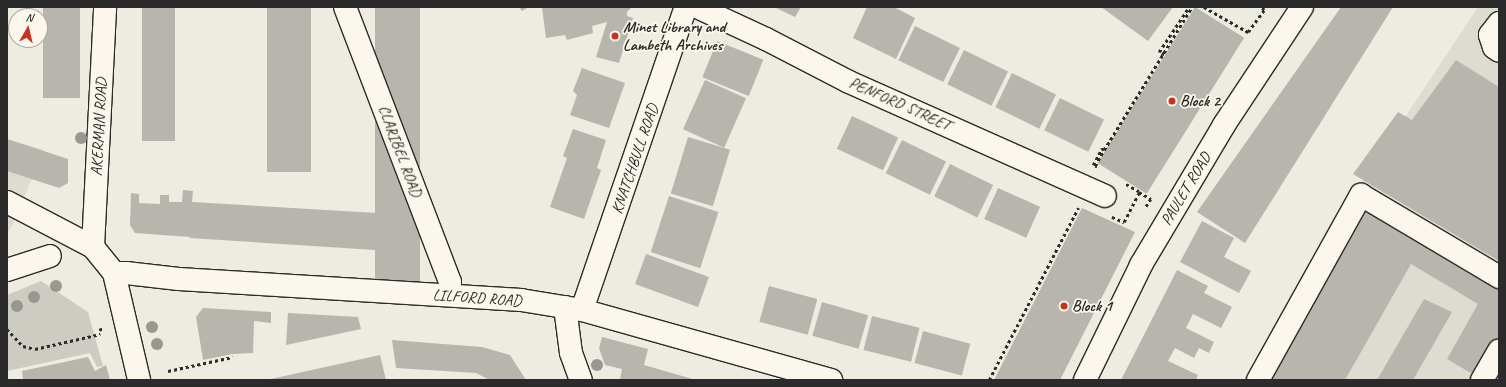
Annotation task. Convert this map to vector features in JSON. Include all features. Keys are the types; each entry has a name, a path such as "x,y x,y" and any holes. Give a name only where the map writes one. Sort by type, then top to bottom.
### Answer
{"street":[{"name":"AKERMAN ROAD","path":"93,247 105,7"},
{"name":"CLARIBEL ROAD","path":"346,7 450,282 450,295"},
{"name":"KNATCHBULL ROAD","path":"573,309 686,7"},
{"name":"PENFORD STREET","path":"697,7 766,39 849,82 1107,206"},
{"name":"PAULET ROAD","path":"1085,380 1141,265 1224,125 1302,7"},
{"path":"1499,23 1490,35 1494,47 1499,51"},
{"path":"1258,380 1361,195 1499,277"},
{"path":"7,202 93,247 114,273 139,380"},
{"path":"7,270 50,256"},
{"name":"LILFORD ROAD","path":"114,273 179,279 521,300 573,309 831,380"},
{"path":"573,309 570,353 581,380"},
{"path":"1482,380 1499,350"}],"path":[{"path":"1102,170 1096,166 1104,150 1164,55 1190,7"},
{"path":"1164,55 1159,52 1190,7"},
{"path":"1204,7 1248,32 1264,10 1261,7"},
{"path":"1107,206 1124,222 1139,192 1121,181"},
{"path":"989,380 1081,202"},
{"path":"7,329 23,346 35,349 100,334"},
{"path":"168,370 233,357"}],"shaded area":[{"path":"1478,7 1499,7 1499,380 1256,380 1349,202"},
{"path":"7,139 44,150 13,224 7,234"},
{"path":"41,281 88,312 103,366 97,367 90,353 7,371 7,295"}],"building":[{"path":"80,7 80,98 43,98 43,48 48,48 48,8 43,8"},
{"path":"142,7 175,7 175,141 142,141"},
{"path":"267,7 311,7 311,172 267,172"},
{"path":"375,7 420,7 420,289 375,289"},
{"path":"519,7 529,7 522,11"},
{"name":"Minet Library and Lambeth Archives","path":"542,7 632,7 627,12 627,16 633,18 619,63 596,57 607,22 592,26 593,33 567,40 565,35 546,38"},
{"path":"774,7 801,7 795,17"},
{"path":"867,7 894,7 915,18 896,59 853,38"},
{"path":"1101,7 1173,7 1148,41"},
{"name":"Block 2","path":"1195,7 1244,38 1147,194 1097,163"},
{"path":"1341,7 1393,7 1245,243 1197,212"},
{"path":"915,26 960,48 943,82 898,60"},
{"path":"717,41 763,60 749,96 702,77"},
{"path":"964,50 1008,71 991,106 947,84"},
{"path":"1456,60 1499,87 1499,261 1353,174 1398,112 1412,120"},
{"path":"582,68 625,83 609,128 570,115 577,95 573,91"},
{"path":"1012,73 1056,94 1039,129 995,107"},
{"path":"705,80 746,98 724,148 683,129"},
{"path":"1060,98 1104,119 1088,152 1044,130"},
{"path":"852,116 898,138 883,170 837,149"},
{"path":"573,129 606,140 597,168 601,170 584,219 550,207 567,158 563,156"},
{"path":"688,137 730,150 713,206 671,193"},
{"path":"7,139 68,159 68,183 59,188 7,171"},
{"path":"902,140 946,161 930,195 886,173"},
{"path":"950,164 993,185 977,217 934,196"},
{"path":"998,188 1040,207 1026,238 984,219"},
{"path":"183,190 193,191 192,202 394,214 393,220 400,220 399,241 392,241 391,251 135,233 130,225 131,193 139,194 139,203 160,204 160,195 169,195 169,202 182,202"},
{"path":"669,196 718,212 700,268 651,252"},
{"name":"Block 1","path":"1082,208 1135,232 1060,380 994,380"},
{"path":"1366,210 1499,289 1499,335 1476,376 1447,359 1478,304 1411,264 1345,380 1267,380 1317,290"},
{"path":"1202,221 1234,238 1224,257 1251,271 1239,293 1180,262"},
{"path":"646,254 709,277 698,307 635,284"},
{"path":"1177,270 1208,286 1204,293 1232,307 1221,328 1193,314 1186,328 1214,342 1209,353 1199,348 1194,358 1175,348 1168,361 1198,375 1196,380 1121,380"},
{"path":"769,286 817,299 808,335 759,322"},
{"path":"1424,299 1452,312 1413,380 1377,380"},
{"path":"822,302 868,315 858,349 812,336"},
{"path":"203,308 271,312 271,323 254,321 253,353 233,354 203,360 196,317"},
{"path":"288,313 358,317 361,329 286,345"},
{"path":"872,316 920,328 911,362 864,350"},
{"path":"923,331 970,344 962,376 914,363"},
{"path":"602,337 648,349 644,365 696,380 620,380 622,369 605,365 599,348"},
{"path":"392,340 482,347 510,355 526,380 490,380 476,373 396,368"},
{"path":"380,355 386,380 271,380 271,379"},
{"path":"88,357 95,371 106,365 110,380 23,380 22,371"}],"place":[{"name":"Minet Library and Lambeth Archives","path":"615,36"},
{"name":"Block 2","path":"1172,101"},
{"name":"Block 1","path":"1064,306"}]}
